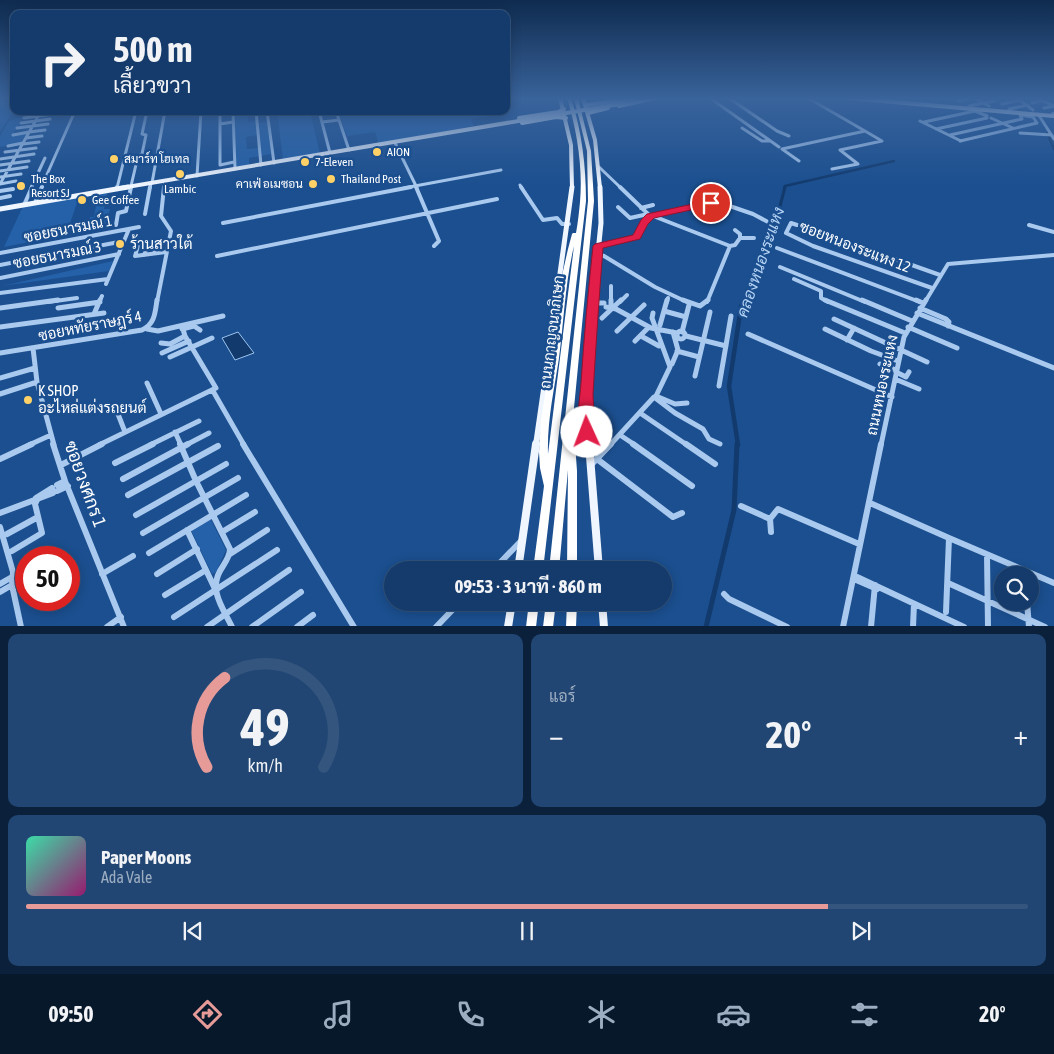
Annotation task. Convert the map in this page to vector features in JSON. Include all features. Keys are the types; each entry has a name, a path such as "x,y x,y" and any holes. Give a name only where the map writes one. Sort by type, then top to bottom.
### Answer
{"highway":[{"name":"ถนนกาญจนาภิเษก","path":"539,561 583,192 582,150 578,127"},
{"name":"ถนนกาญจนาภิเษก","path":"555,561 591,201 589,150 583,127"},
{"path":"548,488 543,457 567,268 580,222"},
{"path":"557,345 568,321"},
{"path":"569,425 573,471 572,561"},
{"path":"531,626 533,611"},
{"path":"548,626 549,611"},
{"path":"571,626 572,611"}],"main road":[{"path":"474,128 478,127"},
{"path":"0,209 478,127"},
{"path":"474,128 480,127"},
{"path":"519,561 569,224 572,168 568,127"},
{"path":"592,127 599,167 601,223 592,304 586,409 598,561"},
{"path":"508,626 510,611"},
{"path":"603,611 604,626"}],"street":[{"path":"17,128 23,127"},
{"path":"16,181 0,184 2,177 9,170 31,127"},
{"path":"35,203 68,127"},
{"path":"117,189 132,127"},
{"path":"116,224 118,213 126,210 138,156 142,154 146,136 142,134 143,127"},
{"path":"145,214 162,127"},
{"path":"197,176 200,127"},
{"path":"220,127 220,164 234,163"},
{"path":"233,127 234,169"},
{"path":"258,127 261,165"},
{"path":"269,127 274,163"},
{"path":"323,127 330,153"},
{"path":"341,127 348,150"},
{"path":"751,127 779,147"},
{"path":"772,127 789,136"},
{"path":"832,169 858,164 840,150 882,141 859,127"},
{"path":"933,127 964,143"},
{"path":"936,129 941,127"},
{"path":"950,135 984,127"},
{"path":"960,141 1021,127"},
{"path":"1048,127 1054,139"},
{"path":"742,128 763,142 770,141"},
{"path":"14,135 45,130"},
{"path":"799,161 782,149 866,131"},
{"path":"1020,133 1052,135"},
{"path":"753,135 760,134"},
{"path":"26,138 42,136"},
{"path":"8,146 39,142"},
{"path":"395,142 439,241 434,246"},
{"path":"5,152 36,148"},
{"path":"0,159 34,154"},
{"path":"24,205 46,158"},
{"path":"0,165 29,160"},
{"path":"0,171 27,167"},
{"path":"599,167 641,208 651,215 730,246"},
{"path":"223,223 501,170"},
{"path":"2,177 21,174"},
{"name":"ซอยหทัยราษฎร์ 4","path":"0,353 147,329 153,322 171,231 161,216 164,181"},
{"path":"520,185 544,220 557,218 562,224 569,224"},
{"path":"0,191 13,189"},
{"path":"630,196 636,195"},
{"path":"0,198 10,196"},
{"path":"217,256 497,199"},
{"path":"618,207 630,218 718,202 753,214 768,222"},
{"path":"641,208 654,205"},
{"path":"598,246 636,237 644,222 651,215"},
{"name":"ซอยหนองระแหง 12","path":"797,225 791,223 786,232 813,246 932,288"},
{"path":"1029,225 1054,232"},
{"name":"ซอยธนารมณ์ 1","path":"0,253 139,227"},
{"path":"106,284 129,229"},
{"path":"735,230 740,234 740,238"},
{"path":"597,254 604,256 667,293 700,306 707,302 730,246 735,244 740,238"},
{"path":"740,238 754,238"},
{"path":"0,265 124,241"},
{"path":"154,253 158,244"},
{"path":"144,255 148,245"},
{"path":"138,246 134,256 166,252"},
{"path":"777,248 922,305 946,319 948,326"},
{"name":"ซอยธนารมณ์ 3","path":"0,278 119,254"},
{"name":"ถนนหนองระแหง","path":"843,626 905,332 946,265 951,263 1054,256"},
{"path":"892,258 940,275"},
{"path":"780,267 821,291 822,298 826,301 905,332"},
{"path":"0,293 108,279"},
{"path":"794,279 808,282 912,321"},
{"path":"610,306 611,286"},
{"path":"614,294 623,299"},
{"path":"602,318 610,306 628,295"},
{"path":"94,314 102,296"},
{"path":"0,308 77,298"},
{"path":"659,327 668,298"},
{"path":"58,308 100,302"},
{"path":"592,304 610,306 650,327 659,327 726,346"},
{"path":"617,331 644,305"},
{"path":"672,364 689,305"},
{"path":"664,311 686,317"},
{"path":"695,376 710,312"},
{"path":"0,327 104,313"},
{"path":"590,465 655,396 670,367 659,327 652,318 653,313"},
{"path":"917,313 1054,368"},
{"path":"182,327 223,316"},
{"path":"718,386 731,316"},
{"path":"834,319 927,362"},
{"path":"147,329 158,330 194,326 200,330"},
{"path":"61,465 161,414 213,391 216,386 190,344 182,327"},
{"path":"635,341 650,327"},
{"path":"908,327 957,348"},
{"path":"847,340 854,328"},
{"path":"825,329 879,355 898,361"},
{"path":"748,334 892,397"},
{"path":"161,344 170,344 186,336"},
{"path":"641,336 659,346"},
{"path":"162,353 212,338"},
{"path":"170,357 190,344"},
{"name":"ซอยวงศกร 1","path":"33,348 37,382 66,483 124,626"},
{"path":"677,351 699,357"},
{"path":"880,364 906,376 909,372"},
{"path":"0,378 35,368"},
{"path":"895,379 919,389"},
{"path":"0,394 37,382"},
{"path":"147,383 161,414"},
{"path":"213,391 354,626"},
{"path":"655,396 675,405 683,405 687,402"},
{"path":"655,396 675,413 703,429 710,441 720,444"},
{"path":"640,413 716,464"},
{"path":"118,414 125,432"},
{"path":"115,463 199,421"},
{"path":"175,432 230,549 230,554"},
{"path":"123,479 209,432"},
{"path":"0,459 51,435"},
{"path":"620,435 692,486"},
{"path":"128,495 218,446"},
{"path":"596,459 669,514 676,518 682,513"},
{"path":"136,515 226,464"},
{"path":"143,532 238,478"},
{"path":"0,512 35,500 66,483"},
{"path":"149,553 246,495"},
{"path":"12,551 42,533 35,500"},
{"path":"870,503 1010,566"},
{"path":"741,506 770,519"},
{"path":"770,532 770,519 778,509 860,544"},
{"path":"222,532 255,512"},
{"path":"7,534 38,517"},
{"path":"0,527 13,572 12,581 21,626"},
{"path":"187,530 232,626"},
{"path":"215,590 217,578 230,554 267,530"},
{"path":"501,561 523,538"},
{"path":"946,612 949,538"},
{"path":"157,574 197,549"},
{"path":"174,617 278,550"},
{"path":"987,555 988,626"},
{"path":"102,574 133,556"},
{"path":"165,595 206,570"},
{"path":"207,626 289,570"},
{"path":"854,578 914,604 949,623 964,626"},
{"path":"1039,578 1054,584"},
{"path":"0,584 12,581"},
{"path":"0,592 12,581"},
{"path":"948,583 1045,626"},
{"path":"871,626 876,588"},
{"path":"252,626 301,592"},
{"path":"724,594 729,599 787,626"},
{"path":"913,626 914,604"},
{"path":"439,625 452,611"},
{"path":"1028,611 1029,626"},
{"path":"297,626 313,614"},
{"path":"107,626 121,617"}],"shaded area":[{"path":"5,127 17,127 13,134 27,133 21,143 0,147 0,136"},
{"path":"235,127 256,127 257,135 246,137 247,149 258,148 259,156 249,158 249,166 236,168"},
{"path":"258,127 268,127 271,154 261,156"},
{"path":"279,127 314,127 320,154 283,160"},
{"path":"344,127 468,127 379,144 375,132 347,136"},
{"path":"108,192 104,209 110,209 106,228 89,231 90,228 87,228 90,217 94,217 98,194"},
{"path":"79,197 66,235 4,247 23,206"},
{"path":"113,261 109,271 2,286"},
{"path":"238,332 254,353 235,360 222,338"},
{"path":"210,518 226,550 216,572 212,574 191,530"}],"waterway":[{"path":"1047,133 1054,149"},
{"name":"คลองหนองระแหง","path":"784,188 785,186 894,161"},
{"name":"คลองหนองระแหง","path":"743,302 770,244 785,187"},
{"name":"คลองหนองระแหง","path":"738,445 729,386 741,307 744,300"},
{"name":"คลองหนองระแหง","path":"706,626 734,510 737,444"}],"place":[{"name":"AION","path":"377,152"},
{"name":"สมาร์ท โฮเทล","path":"114,159"},
{"name":"7-Eleven","path":"305,162"},
{"name":"Lambic","path":"180,174"},
{"name":"Thailand Post","path":"331,179"},
{"name":"คาเฟ่ อเมซอน","path":"313,184"},
{"name":"The Box Resort SJ","path":"21,186"},
{"name":"Gee Coffee","path":"82,200"},
{"name":"ร้านสาวใต้","path":"120,244"},
{"name":"K SHOP อะไหล่แต่งรถยนต์","path":"28,400"}],"route":[{"path":"587,432 586,409 591,316 598,246 613,244 636,237 644,222 651,216 711,203"}]}
